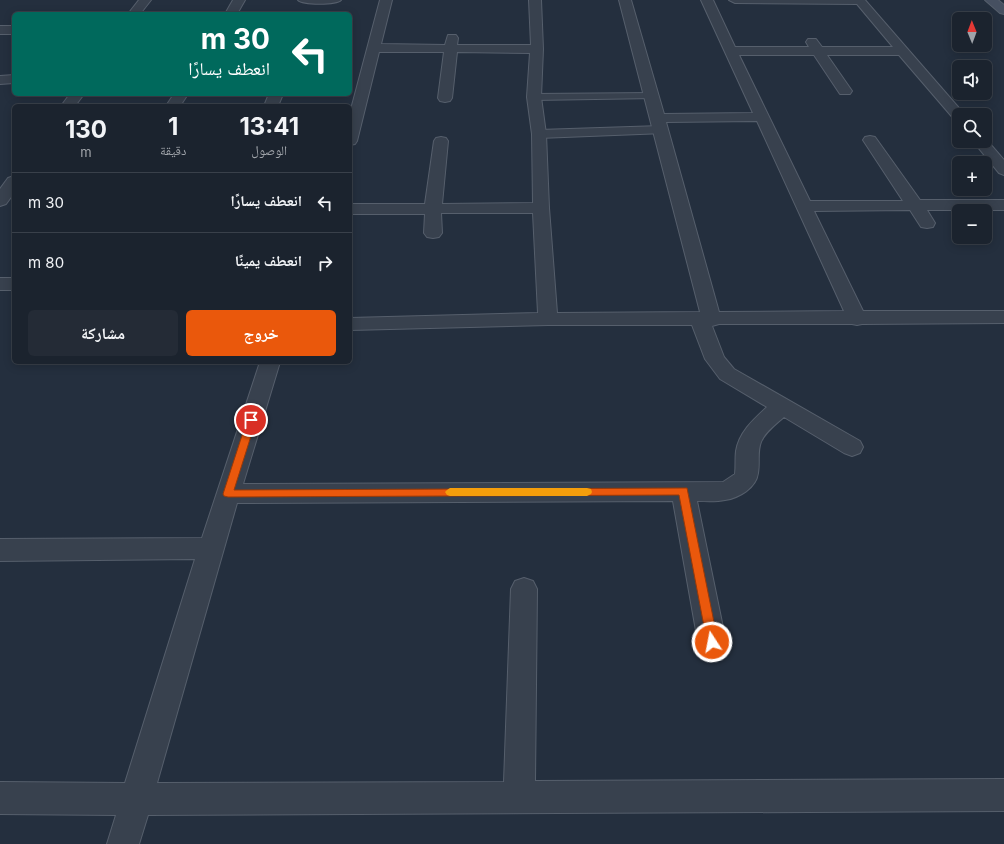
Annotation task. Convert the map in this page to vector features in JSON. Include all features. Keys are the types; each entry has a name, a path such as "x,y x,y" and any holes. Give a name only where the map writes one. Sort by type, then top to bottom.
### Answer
{"street":[{"path":"136,12 145,0"},
{"path":"232,12 239,0"},
{"path":"304,0 334,0"},
{"path":"313,12 318,0"},
{"path":"353,122 386,0"},
{"path":"535,0 537,50 534,97 539,134 541,208 548,319"},
{"path":"625,0 660,124 715,359 720,367 735,380 852,447"},
{"path":"707,0 856,319"},
{"path":"735,0 860,0 952,108"},
{"path":"991,0 1004,11"},
{"path":"0,30 12,30"},
{"path":"374,48 452,43 537,50"},
{"path":"445,98 452,43"},
{"path":"730,51 814,46 904,50"},
{"path":"814,46 846,90"},
{"path":"0,80 12,79"},
{"path":"660,124 761,117"},
{"path":"870,140 927,223"},
{"path":"433,233 433,208 441,141"},
{"path":"986,148 1004,170"},
{"path":"0,201 12,184"},
{"path":"803,206 1004,205"},
{"path":"0,206 12,207"},
{"path":"352,209 541,208"},
{"path":"0,284 12,284"},
{"path":"352,324 548,319 706,320 1004,317"},
{"path":"123,844 211,548 269,364"},
{"path":"228,494 725,491 738,486 746,478 749,468 749,442 756,430 782,406"},
{"path":"683,491 712,642"},
{"path":"0,550 211,548"},
{"path":"520,798 524,589"},
{"path":"0,798 137,800 1004,795"}],"lane":[{"path":"534,97 652,96"},
{"path":"539,134 660,124"}],"slow traffic":[{"path":"450,492 587,492"}],"route":[{"path":"251,420 228,494 683,491 712,642"}]}
